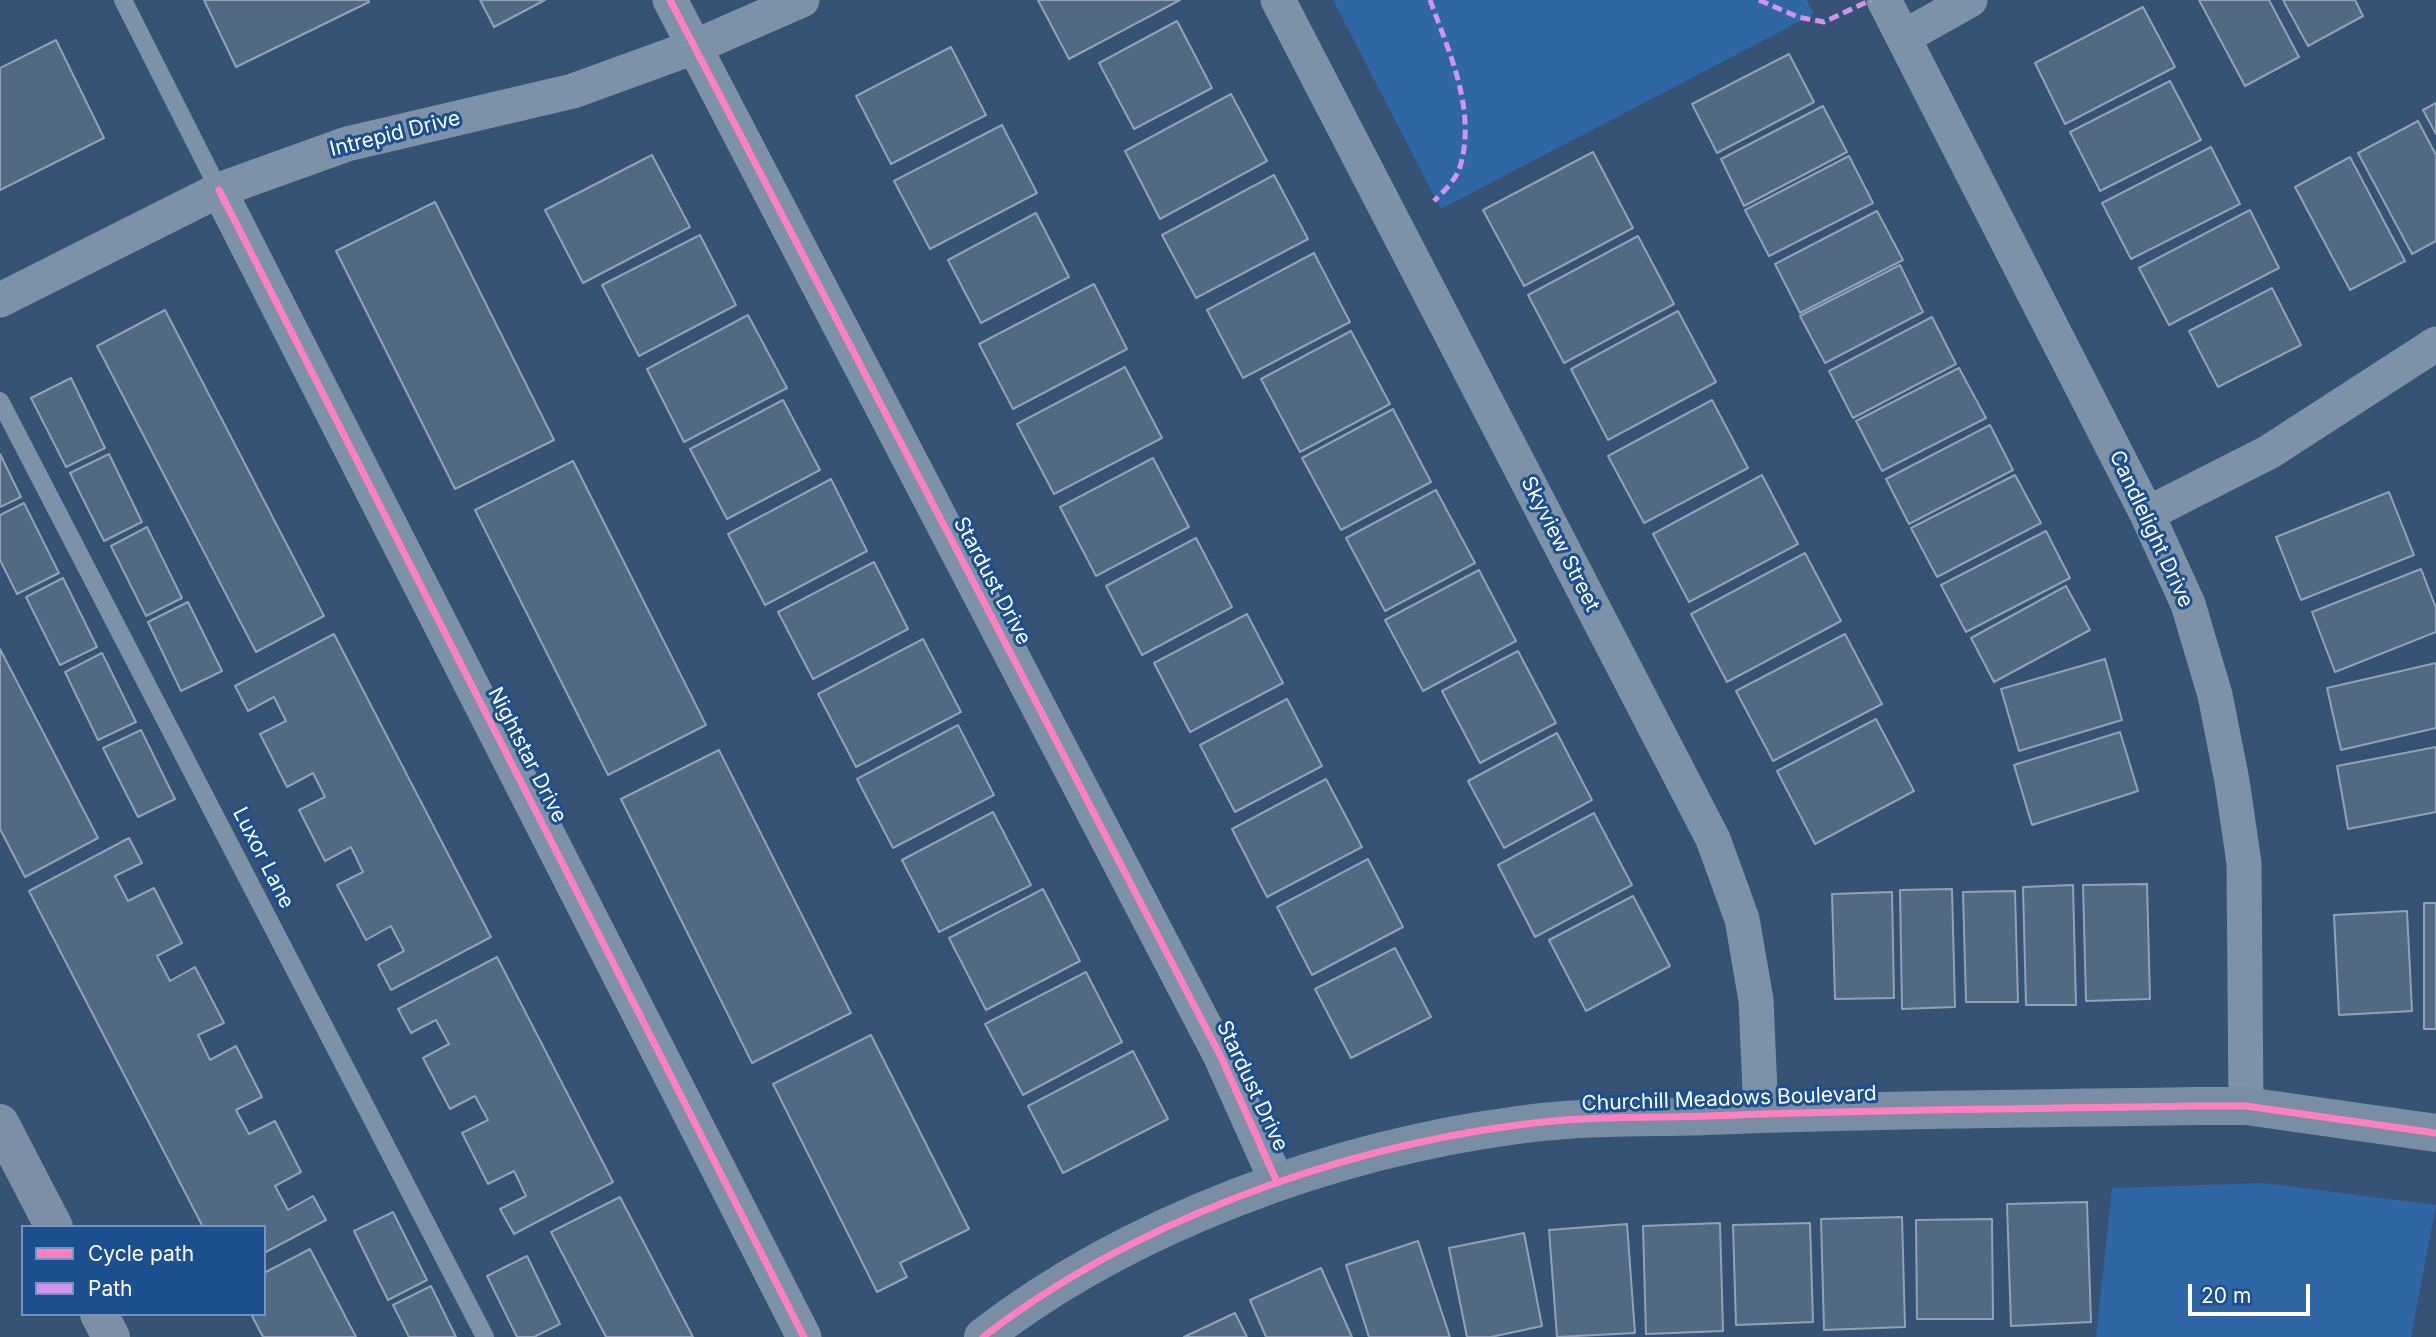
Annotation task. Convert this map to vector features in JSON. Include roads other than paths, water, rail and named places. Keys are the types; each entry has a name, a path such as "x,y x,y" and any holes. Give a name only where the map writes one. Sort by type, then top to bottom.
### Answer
{"main road":[{"path":"0,1124 53,1225"},
{"path":"100,1316 111,1337"}],"street":[{"name":"Stardust Drive","path":"670,0 1221,1057 1277,1182"},
{"name":"Intrepid Drive","path":"0,300 219,190 347,144 573,90 694,47 802,0"},
{"name":"Skyview Street","path":"1278,0 1713,839 1742,919 1756,1000 1761,1114"},
{"name":"Candlelight Drive","path":"1884,0 2147,514 2188,604 2215,695 2244,863 2246,1107"},
{"path":"1904,37 1970,0"},
{"name":"Nightstar Drive","path":"219,190 804,1337"},
{"path":"2147,514 2269,452 2436,344"},
{"name":"Churchill Meadows Boulevard","path":"983,1337 1069,1279 1184,1219 1277,1182 1378,1153 1519,1124 1761,1114 2246,1107 2436,1133"}],"lane":[{"path":"123,0 219,190"},
{"name":"Luxor Lane","path":"0,401 485,1337"}]}
